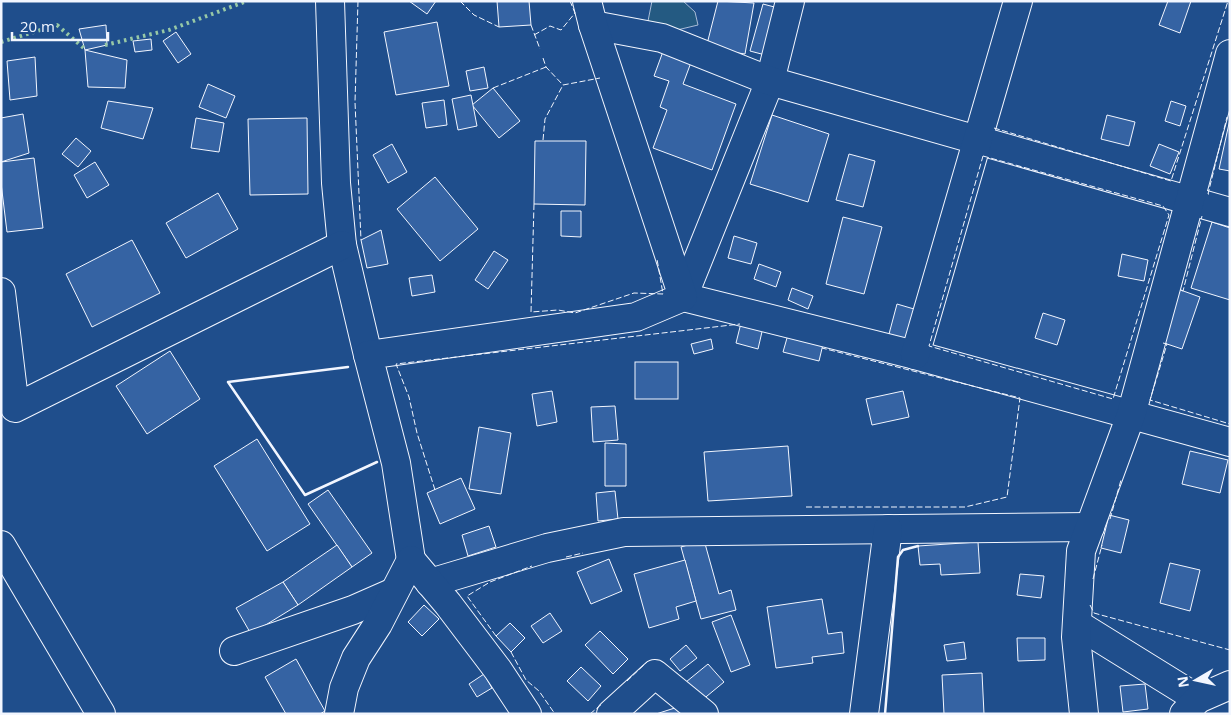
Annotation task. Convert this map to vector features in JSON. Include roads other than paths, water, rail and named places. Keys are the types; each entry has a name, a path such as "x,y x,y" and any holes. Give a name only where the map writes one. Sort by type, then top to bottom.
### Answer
{"street":[{"path":"330,1 336,183 342,245 396,462 411,560 448,604 498,670 527,714"},
{"path":"683,296 770,81 790,1"},
{"path":"915,355 1018,1"},
{"path":"590,13 662,38 770,81 1230,212"},
{"path":"590,13 683,296"},
{"path":"1084,714 1076,637 1081,551 1131,414 1230,54"},
{"path":"1,292 15,408 342,245"},
{"path":"368,355 636,316 683,296 915,355 1230,442"},
{"path":"430,583 539,550 624,532 1090,527"},
{"path":"864,714 888,529"},
{"path":"1,545 101,714"},
{"path":"340,714 344,688 356,658 378,624 411,560"},
{"path":"234,651 353,610 394,592"},
{"path":"1077,624 1191,706 1230,685"},
{"path":"611,714 655,674 704,714"}]}
